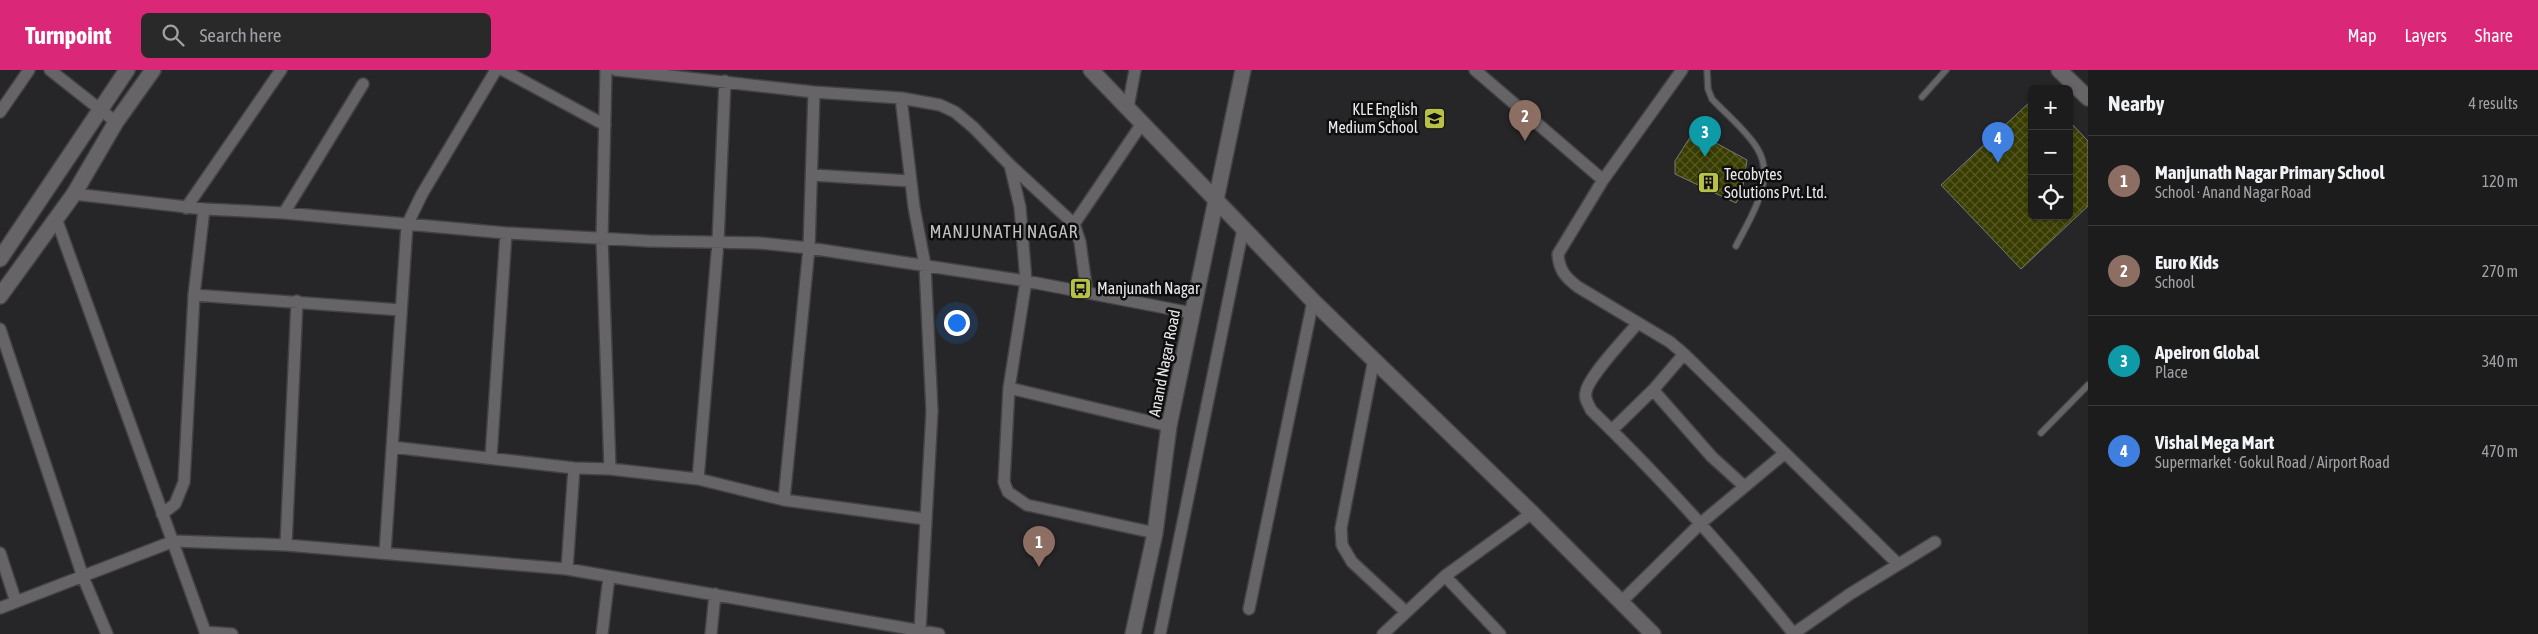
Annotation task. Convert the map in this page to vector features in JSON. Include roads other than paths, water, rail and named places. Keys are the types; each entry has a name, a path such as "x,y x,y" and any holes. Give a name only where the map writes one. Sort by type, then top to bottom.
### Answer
{"street":[{"path":"0,112 29,70"},
{"path":"50,70 116,122"},
{"path":"0,259 127,70"},
{"path":"0,296 74,194 116,122 153,70"},
{"path":"186,208 281,70"},
{"path":"385,553 407,225 422,194 496,70"},
{"path":"503,70 605,126"},
{"path":"606,70 602,238 610,469"},
{"path":"616,70 814,92 901,98 940,105 955,112 1074,224 1080,242 1087,293"},
{"path":"1090,70 1143,122 1215,200 1313,301 1532,513 1653,634"},
{"path":"1128,107 1135,70"},
{"name":"Anand Nagar Road","path":"1134,634 1155,534 1169,426 1243,70"},
{"path":"1476,70 1602,180"},
{"path":"1682,70 1602,180 1558,254 1558,266 1565,277 1578,287 1670,342 1684,354 1898,564"},
{"path":"2059,70 2088,98"},
{"path":"698,479 718,242 725,81"},
{"path":"284,213 363,84"},
{"path":"784,500 809,248 814,92"},
{"path":"901,98 910,181 925,265 932,411 920,630"},
{"path":"1074,224 1143,122"},
{"path":"1010,165 1020,208 1026,281 1009,388 1004,482 1008,492 1027,506 1155,534"},
{"path":"812,175 910,181"},
{"path":"74,194 186,208 284,213 506,233 809,248 1026,281 1192,312"},
{"path":"162,514 175,504 184,482 194,295 204,209"},
{"path":"56,218 206,633 232,634"},
{"path":"1160,634 1243,228"},
{"path":"491,457 506,233"},
{"path":"194,295 400,310"},
{"path":"286,545 297,301"},
{"path":"1249,609 1313,301"},
{"path":"1638,323 1586,389 1585,398 1591,410 1701,523 1793,634 1898,564 1935,542"},
{"path":"0,329 83,577 107,634"},
{"path":"1612,430 1653,390 1684,354"},
{"path":"1374,359 1341,528 1342,545 1352,562 1406,612"},
{"path":"1009,388 1169,426"},
{"path":"1653,390 1712,457 1744,486"},
{"path":"392,447 574,468 610,469 698,479 784,500 925,519"},
{"path":"1621,602 1701,523 1785,453"},
{"path":"567,569 574,468"},
{"path":"1385,633 1445,576 1532,513"},
{"path":"0,608 174,541 286,545 567,569 939,634"},
{"path":"0,553 16,602"},
{"path":"1445,576 1500,634"},
{"path":"602,634 609,577"},
{"path":"711,634 715,594"}],"lane":[{"path":"1707,70 1708,89 1712,99 1757,148 1764,172 1757,205 1736,246"},
{"path":"1922,97 1946,70"},
{"path":"2041,432 2088,385"}],"place":[{"name":"KLE English Medium School","path":"1434,118"},
{"name":"Euro Kids","path":"1525,141"},
{"name":"Apeiron Global","path":"1705,157"},
{"name":"Vishal Mega Mart","path":"1998,163"},
{"name":"Tecobytes Solutions Pvt. Ltd.","path":"1708,183"},
{"name":"Manjunath Nagar","path":"1081,288"},
{"name":"Manjunath Nagar Primary School","path":"1039,567"}],"district":[{"name":"MANJUNATH NAGAR","path":"1004,231"}]}
